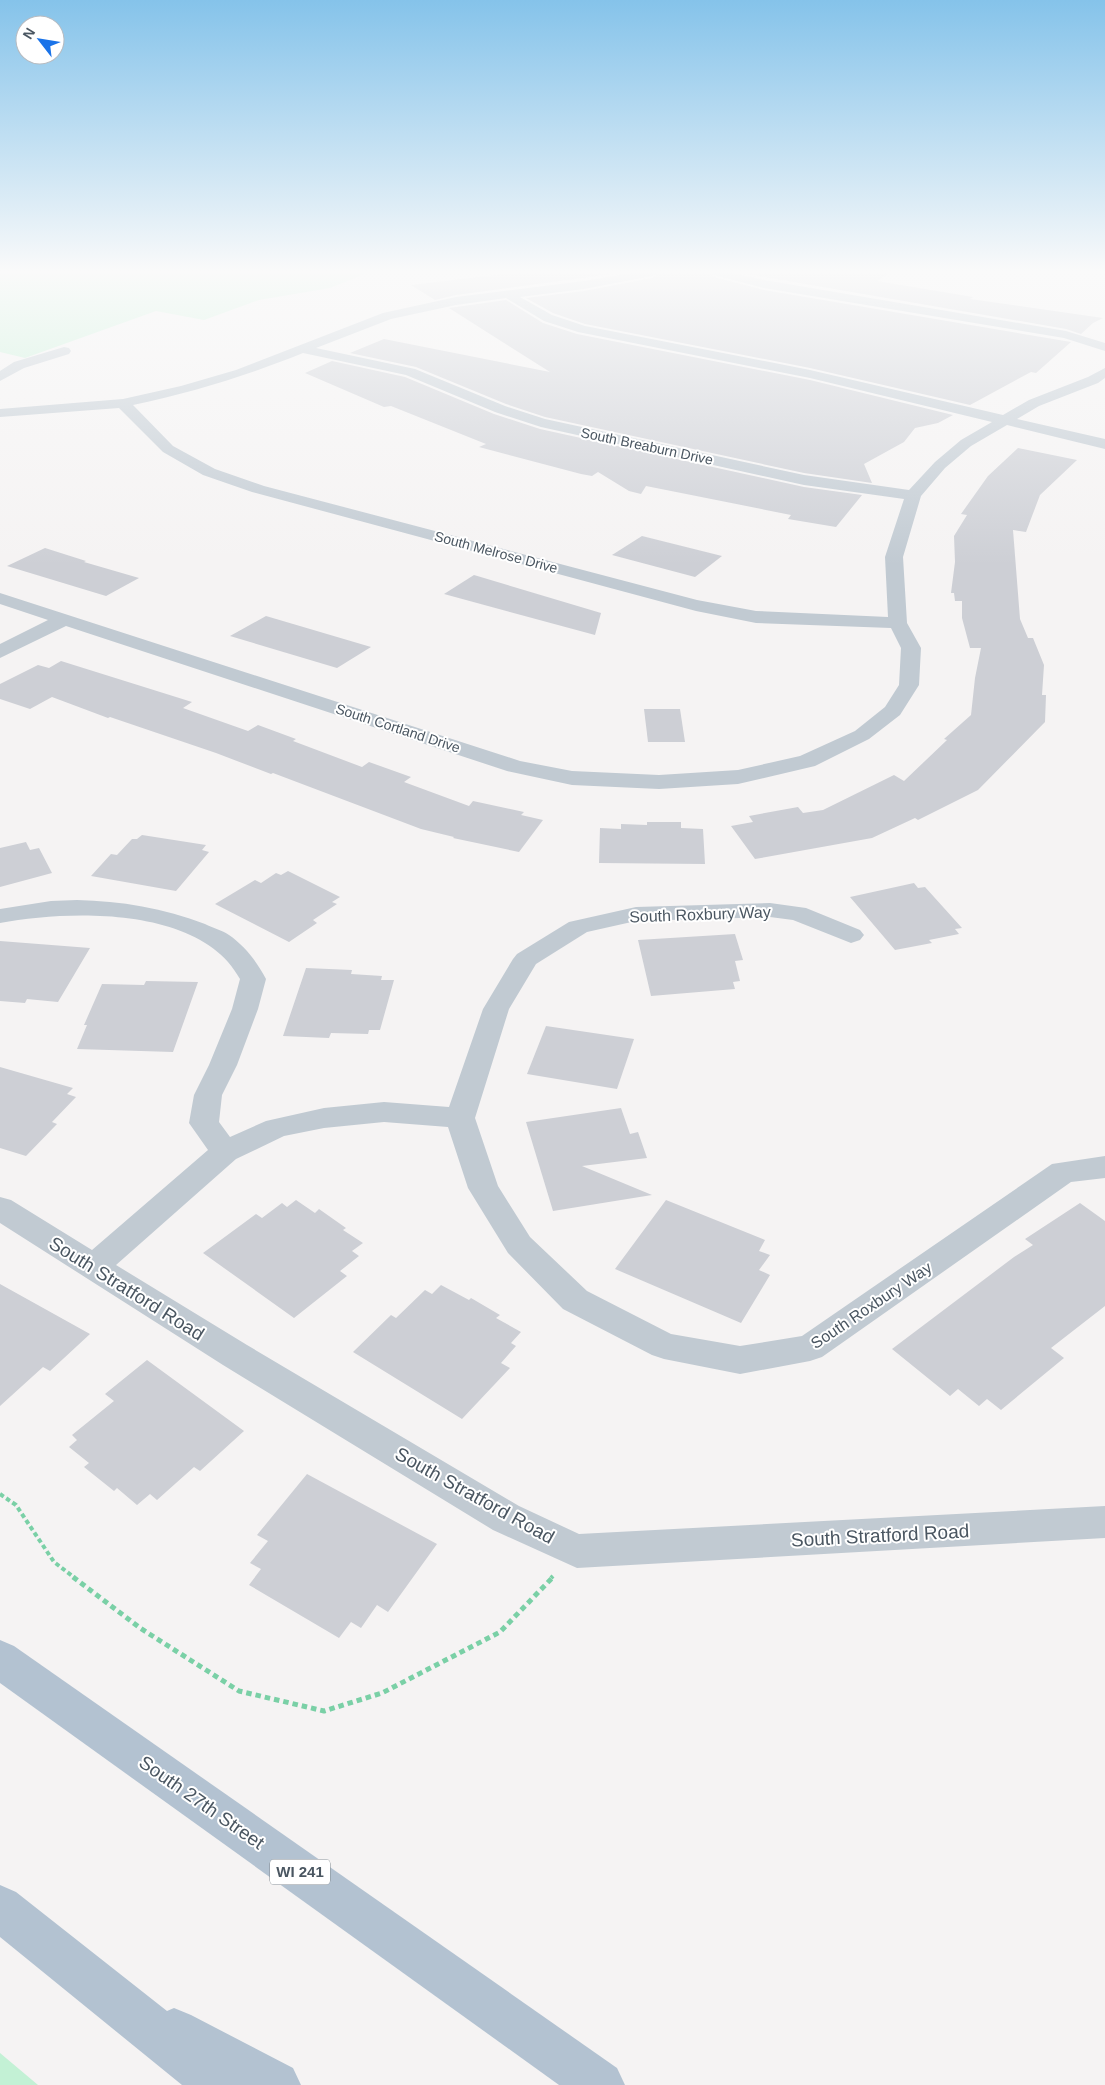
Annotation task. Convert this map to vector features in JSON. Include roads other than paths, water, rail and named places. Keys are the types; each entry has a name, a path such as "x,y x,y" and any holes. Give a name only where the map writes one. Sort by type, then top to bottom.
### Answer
{"main road":[{"name":"South 27th Street","path":"0,1659 600,2085"},
{"path":"0,1908 221,2085"},
{"path":"121,2005 276,2085"}],"street":[{"path":"0,377 11,370"},
{"path":"0,413 123,403 184,390 248,370"},
{"name":"South Breaburn Drive","path":"402,370 541,423 804,480 913,496"},
{"path":"791,370 1105,444"},
{"path":"898,623 894,557 913,496 940,466 966,443 1003,419 1034,403 1093,380 1105,372"},
{"name":"South Melrose Drive","path":"123,403 168,449 209,472 258,489 696,605 756,616 898,623"},
{"name":"South Cortland Drive","path":"6,605 64,619 515,766 572,778 659,782 728,777 807,761 862,735 893,711 909,685 911,648 898,623"},
{"path":"0,652 64,619"},
{"path":"0,916 21,912 83,908 132,912 184,923 222,941 247,967 253,979 245,1009 223,1065 208,1096 204,1123 225,1152"},
{"name":"South Roxbury Way","path":"851,935 828,924 797,913 770,910 636,914 578,927 526,959 496,1010 460,1118 483,1188 488,1196 519,1245 575,1300 664,1346 740,1360 810,1348 1063,1172 1105,1167"},
{"path":"94,1266 225,1152 276,1128 324,1118 384,1112 460,1118"},
{"name":"South Stratford Road","path":"0,1208 235,1355 498,1513 577,1551 1105,1522"}]}
